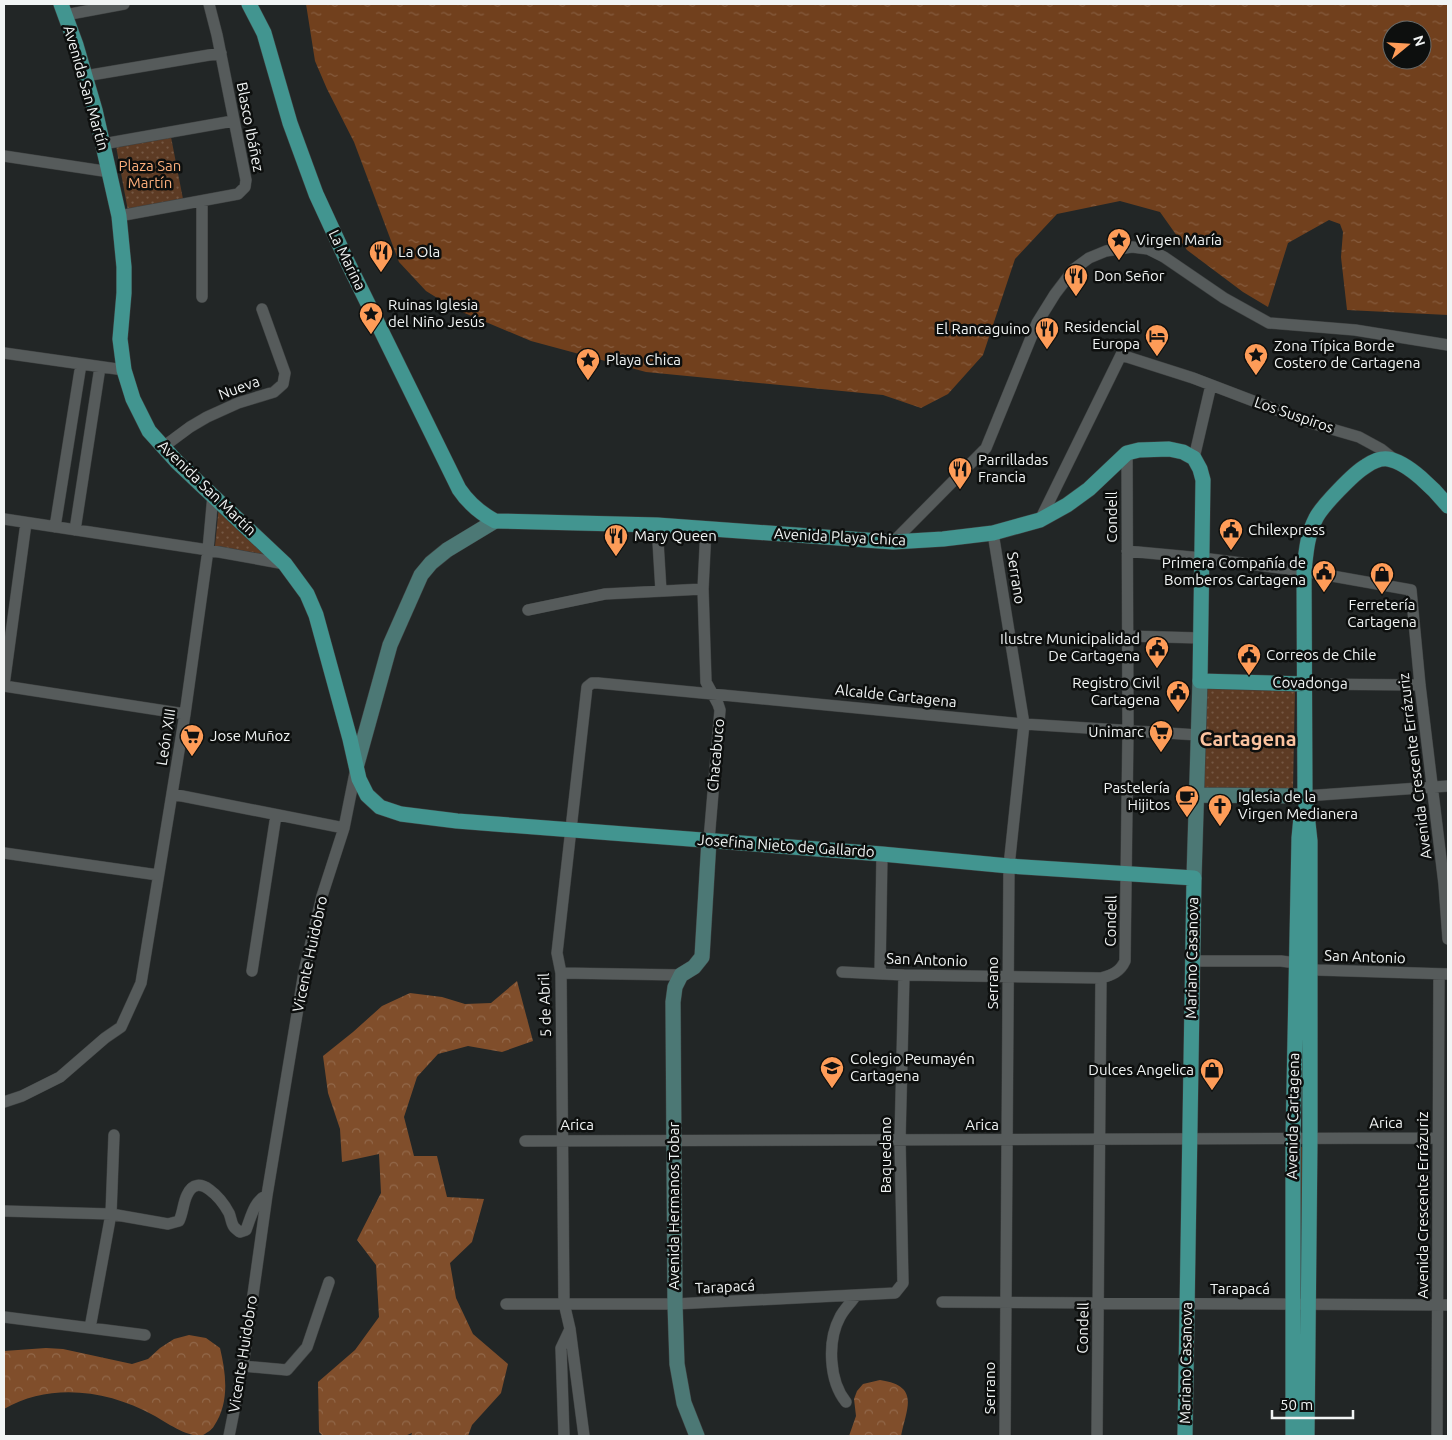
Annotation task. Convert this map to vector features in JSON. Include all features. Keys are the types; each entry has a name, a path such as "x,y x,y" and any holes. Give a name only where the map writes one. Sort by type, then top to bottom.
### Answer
{"main road":[{"name":"La Marina","path":"249,4 264,33 303,162 331,227 458,489 472,506 495,522"},
{"name":"Avenida San Martín","path":"63,10 85,76 104,144 120,216 124,267 120,339 124,370 141,415 149,431 163,447 285,564 307,594 316,615 362,787 370,799 380,806"},
{"path":"1127,453 1139,450 1169,449 1183,452 1194,458"},
{"name":"Avenida Playa Chica","path":"495,522 657,525 893,542 943,539 993,532 1040,520 1067,505 1089,489 1127,453"},
{"name":"Mariano Casanova","path":"1194,458 1200,469 1202,480 1200,681"},
{"name":"Avenida Cartagena","path":"1307,1436 1310,1139 1298,838 1305,796 1304,571 1310,534 1316,517 1325,505 1364,467 1372,462 1388,459 1401,464"},
{"name":"Los Suspiros","path":"1401,464 1424,480 1448,506"},
{"name":"Covadonga","path":"1200,681 1305,684"},
{"name":"Josefina Nieto de Gallardo","path":"380,806 401,814 457,821 882,854 1009,866 1194,878"},
{"name":"Mariano Casanova","path":"1185,1436 1194,878"},
{"name":"Avenida Cartagena","path":"1293,1436 1293,1139 1303,965"}],"street":[{"path":"63,10 124,4"},
{"name":"Blasco Ibáñez","path":"120,216 238,194 245,187 246,180 209,4"},
{"path":"85,76 220,53"},
{"path":"104,144 233,120"},
{"path":"4,156 110,172"},
{"path":"202,201 202,297"},
{"path":"893,542 986,448 1037,323 1055,294 1074,269 1097,254 1117,248 1148,249 1164,257 1224,298 1269,322 1355,330 1448,345"},
{"name":"Nueva","path":"163,447 182,432 207,417 238,403 274,392 283,384 285,373 262,309"},
{"path":"4,353 124,370"},
{"name":"Los Suspiros","path":"1040,520 1122,355 1210,385 1311,423 1359,437 1381,449 1401,464"},
{"path":"55,527 81,364"},
{"path":"75,530 100,367"},
{"path":"1194,458 1210,385"},
{"name":"Condell","path":"1097,1436 1101,978 1118,971 1125,961 1128,730 1127,453"},
{"name":"León XIII","path":"4,1102 22,1096 60,1077 105,1038 122,1027 141,983 184,714 208,550 214,495"},
{"path":"4,519 208,550 285,564"},
{"name":"Vicente Huidobro","path":"229,1436 243,1366 267,1195 304,972 322,896 344,828 357,764 390,645 421,575 431,563 447,550 495,522"},
{"path":"26,523 4,685 184,714"},
{"path":"657,525 661,591"},
{"name":"Chacabuco","path":"681,975 694,967 702,957 709,840 720,710 706,682 703,589 706,528"},
{"name":"Serrano","path":"993,532 1024,724 1009,866 1005,1436"},
{"path":"1127,551 1304,571"},
{"name":"Avenida Crescente Errázuriz","path":"1304,571 1411,590 1420,685 1444,884 1448,940"},
{"path":"528,610 604,594 703,589"},
{"path":"1127,636 1200,638"},
{"name":"Mariano Casanova","path":"1194,878 1200,681"},
{"name":"Alcalde Cartagena","path":"592,683 1024,724 1198,734"},
{"name":"5 de Abril","path":"584,1436 570,1329 564,1303 561,974 557,953 587,687 592,683"},
{"name":"Covadonga","path":"1305,684 1420,685"},
{"path":"1197,795 1305,796 1448,786"},
{"path":"172,794 344,828"},
{"path":"252,971 276,815"},
{"path":"4,853 158,875"},
{"path":"880,974 882,854"},
{"name":"San Antonio","path":"1192,961 1303,965 1317,970 1444,974"},
{"name":"San Antonio","path":"842,972 904,975 1101,978"},
{"path":"561,974 681,975"},
{"name":"Avenida Crescente Errázuriz","path":"1437,1436 1443,1305 1438,1138 1444,974"},
{"name":"Avenida Hermanos Tobar","path":"681,975 675,986 673,1002 675,1304 679,1380 684,1403 697,1436"},
{"name":"Baquedano","path":"856,1296 895,1293 903,1283 900,1140 904,975"},
{"path":"90,1328 111,1214 114,1135"},
{"name":"Arica","path":"525,1141 1438,1138"},
{"path":"4,1211 111,1214 168,1224 179,1221 187,1194 199,1185 209,1188 218,1196 230,1214 233,1226 240,1232 246,1230 260,1198 267,1195"},
{"path":"243,1366 287,1370 306,1347 329,1282"},
{"path":"846,1402 840,1395 833,1376 832,1354 839,1317 856,1296"},
{"name":"Tarapacá","path":"506,1304 675,1304 856,1296"},
{"name":"Tarapacá","path":"942,1302 1443,1305"},
{"path":"4,1318 145,1335"},
{"path":"564,1436 561,1348 570,1329"}],"green space":[{"name":"Plaza San Martín","path":"171,137 183,199 128,211 116,146"},
{"path":"219,505 273,556 215,546"},
{"path":"1204,688 1295,691 1293,789 1201,790"},
{"path":"517,981 533,1041 502,1052 468,1046 438,1054 417,1077 404,1117 414,1156 437,1156 447,1197 484,1199 472,1242 450,1263 456,1298 473,1334 508,1364 501,1393 472,1425 468,1436 411,1436 412,1433 405,1436 323,1436 319,1432 318,1382 355,1350 379,1317 376,1265 357,1240 381,1193 379,1154 342,1162 340,1129 328,1093 323,1056 382,1006 410,993 442,997 465,1004 491,1003"},
{"path":"1297,1147 1304,1147 1303,1288 1297,1287"},
{"path":"189,1335 206,1338 220,1348 224,1368 225,1398 223,1408 213,1427 202,1436 189,1434 136,1406 98,1395 79,1392 59,1392 40,1395 22,1400 4,1409 4,1351 46,1348 63,1349 132,1364 148,1359 174,1339"},
{"path":"880,1380 901,1387 906,1393 908,1407 901,1436 849,1436 856,1416 854,1399 857,1391 863,1384"}],"water":[{"path":"306,4 1448,4 1448,315 1347,310 1341,257 1343,232 1340,224 1329,220 1288,243 1268,307 1243,292 1187,250 1160,212 1120,201 1057,214 1015,259 983,355 948,394 921,408 883,395 646,372 531,341 455,309 426,291 399,262 354,142 315,61"}],"place":[{"name":"Virgen María","path":"1119,261"},
{"name":"La Ola","path":"381,273"},
{"name":"Don Señor","path":"1076,297"},
{"name":"Ruinas Iglesia del Niño Jesús","path":"371,335"},
{"name":"El Rancaguino","path":"1047,350"},
{"name":"Residencial Europa","path":"1157,357"},
{"name":"Zona Típica Borde Costero de Cartagena","path":"1256,376"},
{"name":"Playa Chica","path":"588,381"},
{"name":"Parrilladas Francia","path":"960,490"},
{"name":"Chilexpress","path":"1231,551"},
{"name":"Mary Queen","path":"616,557"},
{"name":"Primera Compañía de Bomberos Cartagena","path":"1324,593"},
{"name":"Ferretería Cartagena","path":"1382,595"},
{"name":"Ilustre Municipalidad De Cartagena","path":"1157,669"},
{"name":"Correos de Chile","path":"1249,676"},
{"name":"Registro Civil Cartagena","path":"1178,713"},
{"name":"Unimarc","path":"1161,753"},
{"name":"Jose Muñoz","path":"192,757"},
{"name":"Pastelería Hijitos","path":"1187,818"},
{"name":"Iglesia de la Virgen Medianera","path":"1220,827"},
{"name":"Colegio Peumayén Cartagena","path":"832,1089"},
{"name":"Dulces Angelica","path":"1212,1091"}],"district":[{"name":"Cartagena","path":"1248,739"}]}
